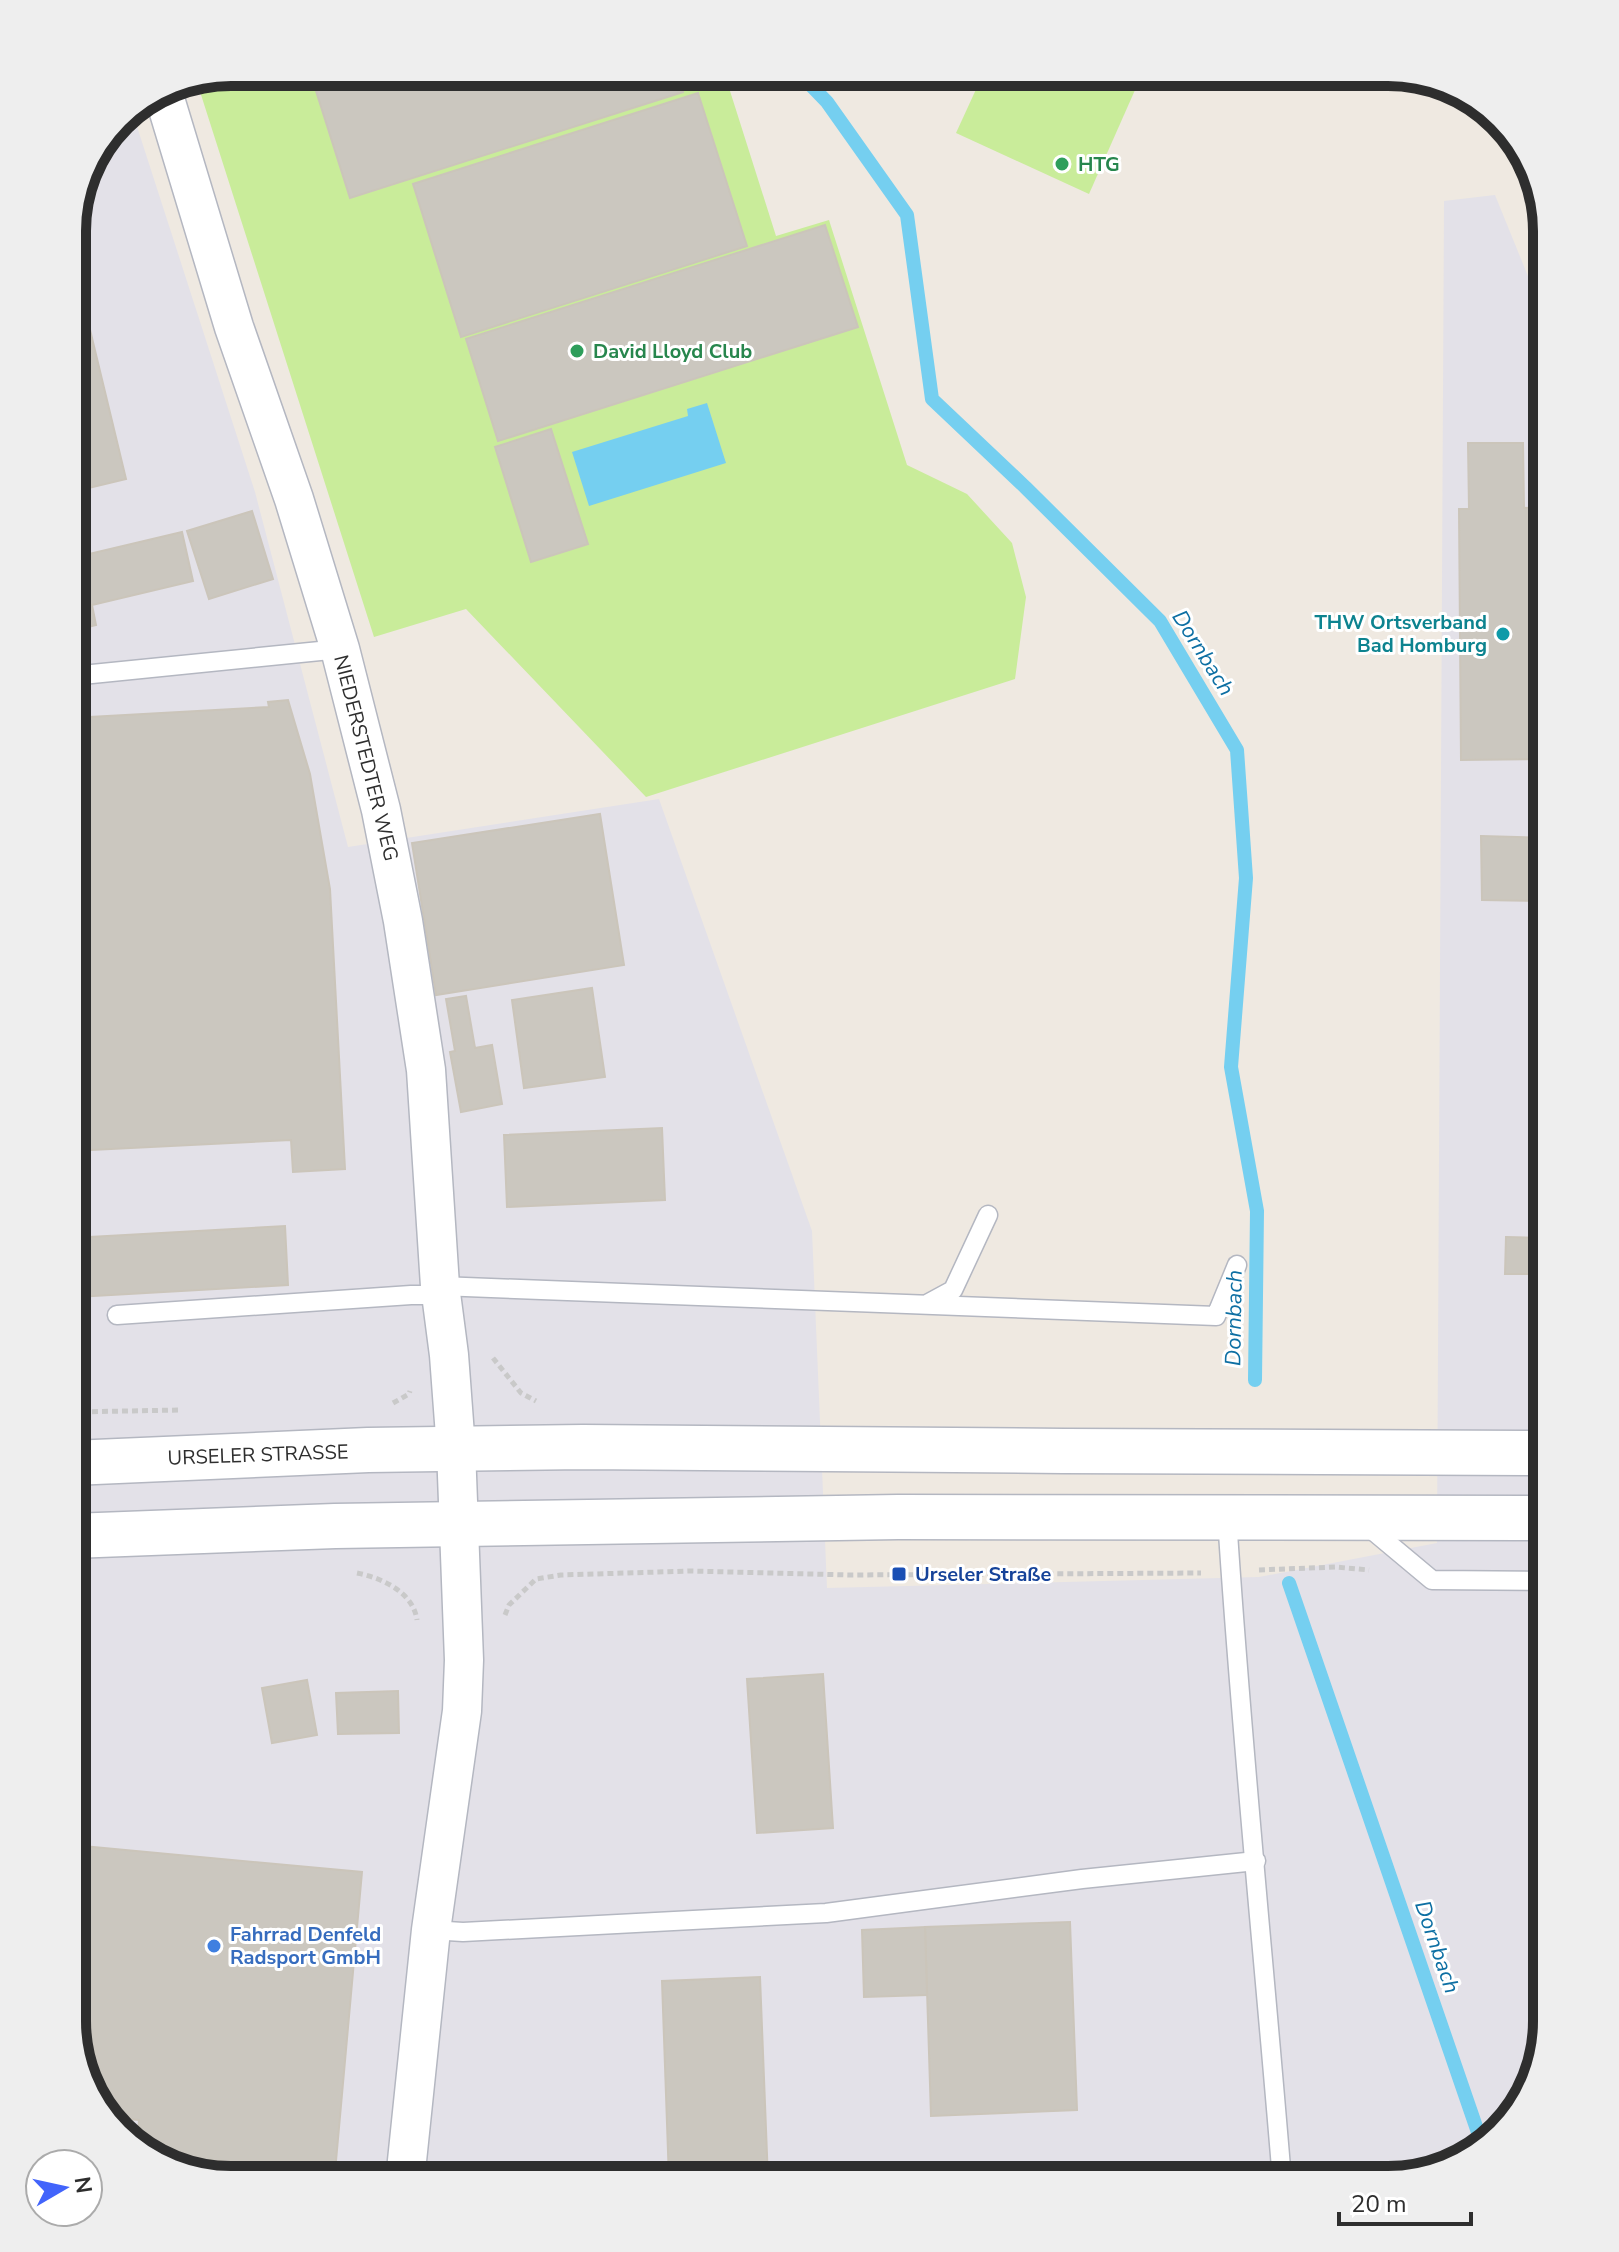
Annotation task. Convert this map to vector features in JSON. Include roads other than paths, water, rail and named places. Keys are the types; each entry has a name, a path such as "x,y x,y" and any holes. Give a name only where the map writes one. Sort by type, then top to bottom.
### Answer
{"street":[{"name":"NIEDERSTEDTER WEG","path":"166,102 234,327 294,499 340,649 381,810 403,921 426,1070 441,1291 456,1449 464,1660 462,1711 431,1930 406,2166"},
{"name":"URSELER STRASSE","path":"86,1462 368,1450 583,1447 1533,1453"},
{"path":"86,1535 459,1523 1037,1516 1533,1518"}],"lane":[{"path":"86,675 340,649"},
{"path":"926,1304 953,1290 988,1215"},
{"path":"117,1315 441,1291 926,1304 1216,1316 1237,1265"},
{"path":"1227,1517 1234,1642 1256,1861 1281,2166"},
{"path":"1357,1517 1432,1580 1533,1581"},
{"path":"431,1930 463,1932 826,1913 1073,1880 1256,1861"}],"water":[{"path":"707,403 726,463 589,506 572,452 688,416 687,409"}],"waterway":[{"name":"Dornbach","path":"812,86 827,102 907,215 932,399 1160,621 1237,750 1246,878 1231,1067 1257,1211 1255,1380"},
{"name":"Dornbach","path":"1289,1583 1479,2134"}],"place":[{"name":"HTG","path":"1062,164"},
{"name":"David Lloyd Club","path":"577,351"},
{"name":"THW Ortsverband Bad Homburg","path":"1503,634"},
{"name":"Urseler Straße","path":"899,1574"},
{"name":"Fahrrad Denfeld Radsport GmbH","path":"214,1946"}]}
